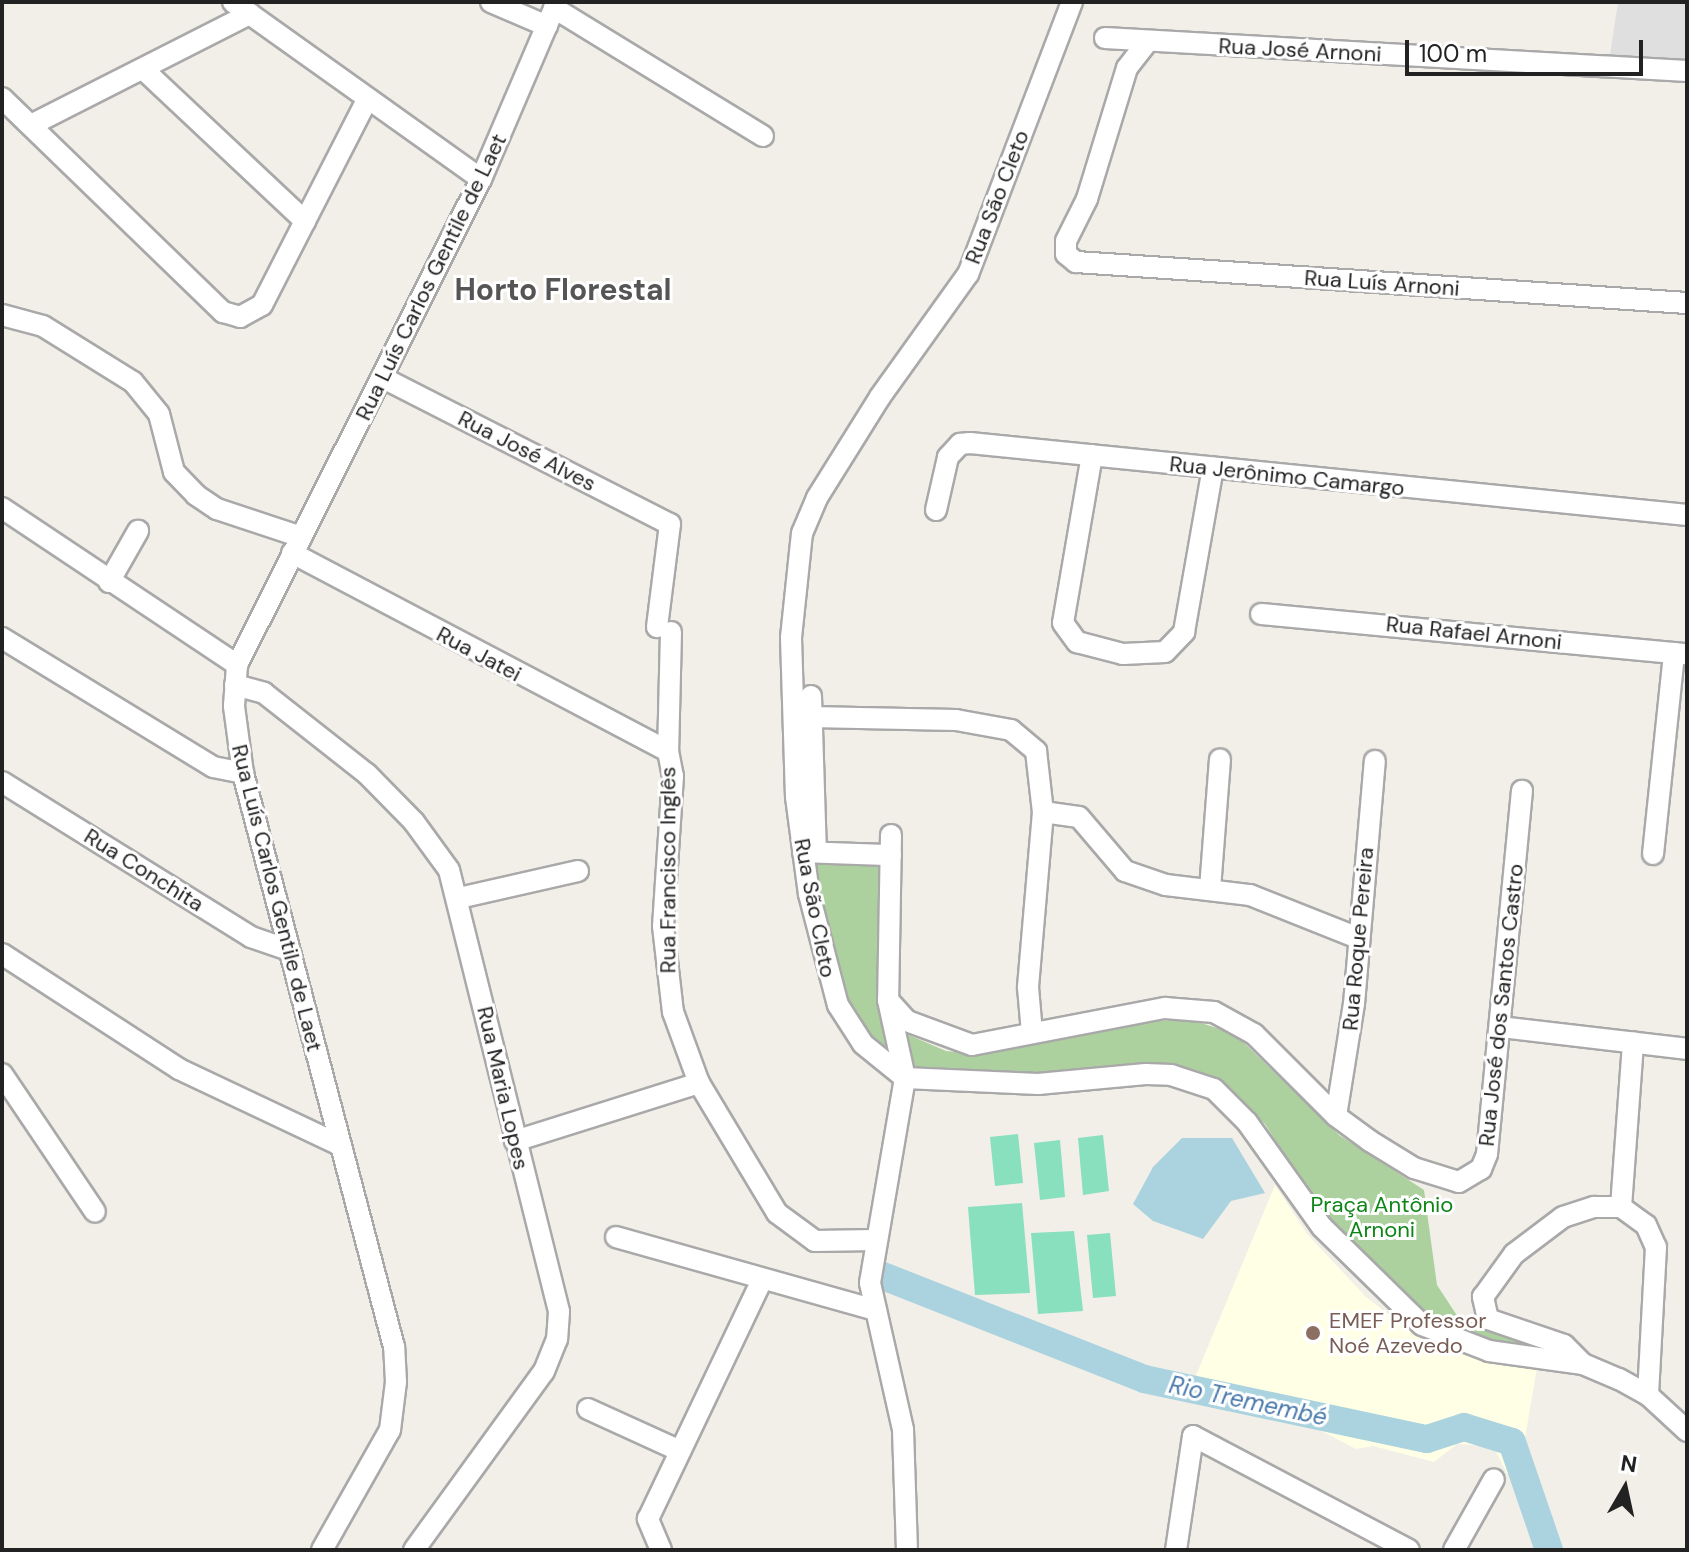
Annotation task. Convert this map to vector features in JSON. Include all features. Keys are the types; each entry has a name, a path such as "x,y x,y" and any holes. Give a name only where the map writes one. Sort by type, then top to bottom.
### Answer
{"street":[{"path":"491,2 553,12 763,136"},
{"name":"Rua São Cleto","path":"905,1078 863,1044 838,1005 820,951 791,687 794,580 802,533 817,498 880,397 968,274 1072,2"},
{"path":"31,125 144,70 241,8 481,179"},
{"name":"Rua Luís Carlos Gentile de Laet","path":"322,1550 382,1449 396,1382 386,1310 338,1144 243,773 236,675 297,545 481,179 553,12"},
{"name":"Rua José Arnoni","path":"1105,38 1687,71"},
{"name":"Rua Luís Arnoni","path":"1148,41 1127,68 1087,199 1066,241 1066,254 1076,262 1687,303"},
{"path":"144,70 305,221"},
{"path":"2,98 232,316 257,312 367,100"},
{"name":"Rua Jatei","path":"2,315 43,326 133,382 159,414 174,472 196,495 217,509 297,545 668,751"},
{"name":"Rua José Alves","path":"383,378 670,524"},
{"name":"Rua Jerônimo Camargo","path":"936,510 948,457 960,444 1687,515"},
{"path":"1092,455 1063,623 1077,642 1123,654 1165,652 1184,632 1213,468"},
{"name":"Rua Maria Lopes","path":"2,508 264,693 387,793 442,857 459,898 515,1141 559,1312 557,1339 544,1371 414,1550"},
{"name":"Rua Francisco Inglês","path":"670,524 664,630 668,751 673,776 664,869 664,963 673,1012 699,1083 789,1226 830,1245 875,1240"},
{"path":"109,582 138,531"},
{"name":"Rua Rafael Arnoni","path":"1261,614 1681,654"},
{"path":"2,638 201,760 243,773"},
{"path":"1653,854 1681,654"},
{"name":"Rua São Cleto","path":"809,851 811,696"},
{"path":"811,717 956,720 1011,730 1036,751 1043,812 1028,987 1032,1033"},
{"path":"1210,889 1220,759"},
{"name":"Rua Roque Pereira","path":"1336,1116 1346,1073 1375,761"},
{"name":"Rua Conchita","path":"2,782 251,937 289,950"},
{"name":"Rua José dos Santos Castro","path":"888,1000 907,1021 953,1042 994,1043 1165,1008 1214,1012 1254,1034 1336,1116 1414,1168 1445,1181 1470,1178 1481,1169 1487,1154 1522,791"},
{"path":"1043,812 1079,817 1125,871 1166,885 1210,889 1269,901 1358,938"},
{"path":"809,851 891,845 888,1000 905,1078 870,1283 903,1430 907,1550"},
{"path":"459,898 578,871"},
{"path":"2,954 179,1069 338,1144"},
{"path":"1501,1027 1687,1049"},
{"path":"1621,1207 1633,1042"},
{"path":"2,1074 95,1212"},
{"path":"905,1078 1038,1084 1146,1074 1203,1085 1229,1101 1340,1247 1422,1325 1489,1351 1583,1364 1648,1395 1687,1431"},
{"path":"515,1141 699,1083"},
{"path":"1583,1364 1564,1345 1488,1319 1483,1297 1514,1254 1563,1217 1594,1207 1621,1207 1646,1225 1656,1247 1648,1395"},
{"path":"616,1237 876,1310"},
{"path":"661,1550 647,1524 762,1280"},
{"path":"588,1409 680,1451"},
{"path":"1176,1550 1193,1436 1409,1550"},
{"path":"1454,1550 1494,1479"}],"shaded area":[{"path":"1618,2 1687,2 1687,59 1610,55"},
{"name":"EMEF Professor Noé Azevedo","path":"1275,1185 1308,1235 1366,1297 1431,1347 1537,1368 1520,1467 1508,1475 1493,1446 1457,1444 1434,1462 1373,1446 1356,1449 1302,1421 1246,1404 1187,1397"}],"green space":[{"path":"816,863 880,863 877,999 887,1054 848,1007 825,934"},
{"name":"Praça Antônio Arnoni","path":"1192,1020 1235,1034 1339,1135 1424,1190 1437,1285 1456,1314 1483,1328 1574,1357 1454,1334 1412,1303 1329,1225 1265,1124 1221,1083 1147,1063 1030,1074 920,1068 912,1066 904,1033 946,1051 978,1054 1156,1021"},
{"path":"1018,1134 1023,1183 995,1186 990,1137"},
{"path":"1103,1135 1109,1191 1083,1195 1078,1138"},
{"path":"1060,1140 1065,1197 1040,1200 1034,1143"},
{"path":"1022,1203 1030,1293 975,1295 968,1207"},
{"path":"1074,1231 1083,1311 1038,1314 1031,1233"},
{"path":"1110,1233 1116,1296 1093,1298 1087,1235"}],"water":[{"path":"1182,1138 1232,1138 1265,1193 1231,1201 1203,1239 1153,1221 1133,1204 1153,1167"}],"waterway":[{"name":"Rio Tremembé","path":"883,1276 1144,1379 1427,1439 1464,1427 1512,1442 1549,1550"}],"place":[{"name":"EMEF Professor Noé Azevedo","path":"1313,1333"}],"district":[{"name":"Horto Florestal","path":"563,290"}]}
